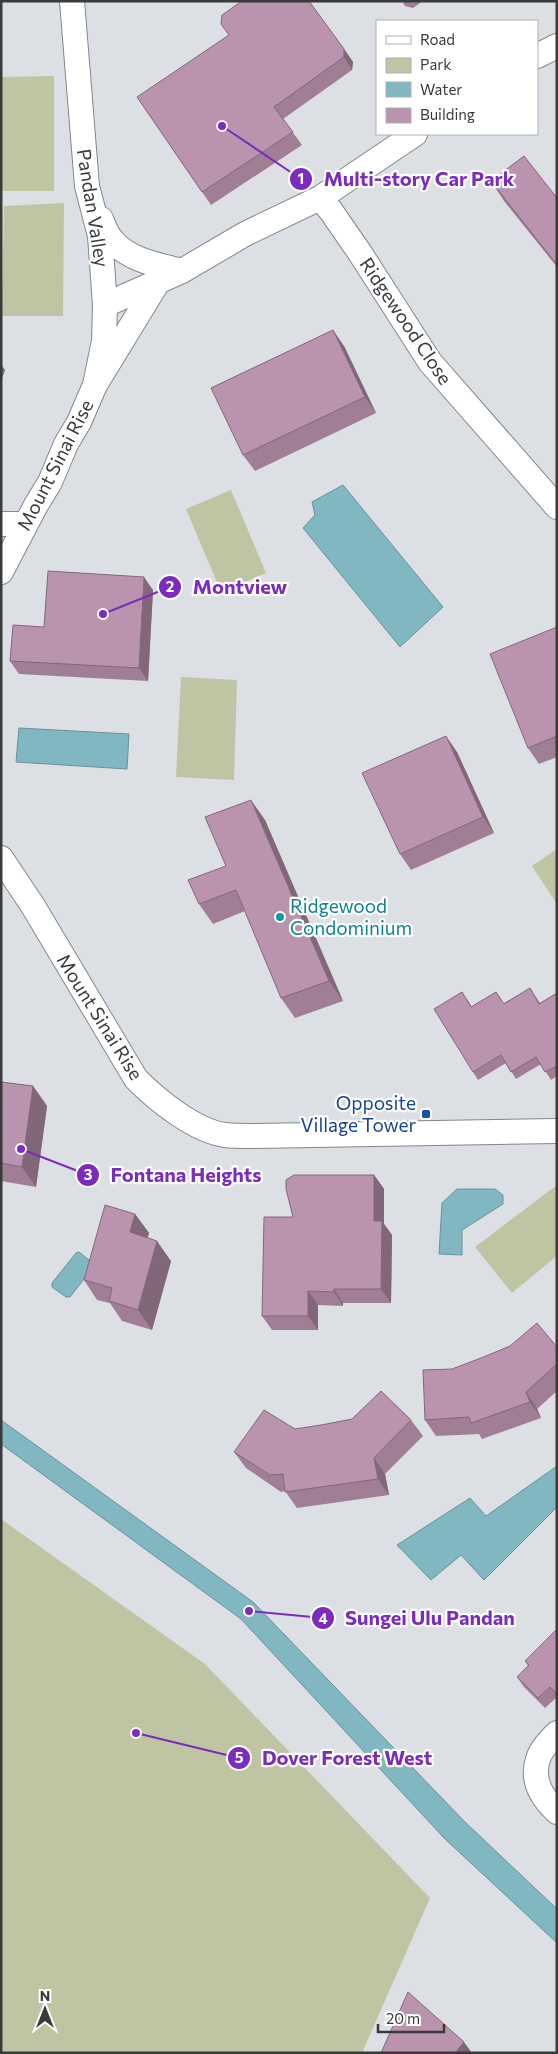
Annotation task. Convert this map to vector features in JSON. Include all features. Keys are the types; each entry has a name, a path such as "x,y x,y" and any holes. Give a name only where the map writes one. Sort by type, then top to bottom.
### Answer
{"street":[{"name":"Pandan Valley","path":"72,1 87,186 100,236 106,305 104,341 95,385"},
{"path":"538,56 557,46"},
{"path":"106,305 182,270 245,234 320,198 414,135"},
{"path":"87,186 111,240 146,262 182,270"},
{"name":"Ridgewood Close","path":"320,198 332,210 430,362 557,507"},
{"path":"95,385 158,282"},
{"name":"Mount Sinai Rise","path":"1,572 50,482 95,385"},
{"path":"1,524 26,524"},
{"name":"Mount Sinai Rise","path":"2,863 33,906 136,1079 157,1100 204,1129 224,1135 253,1136 557,1131"},
{"path":"551,1739 538,1759 537,1774 539,1791 557,1812"}],"green space":[{"path":"54,76 54,191 1,191 1,77"},
{"path":"64,203 63,316 2,316 4,206"},
{"path":"231,490 266,573 221,592 186,509"},
{"path":"181,677 237,680 234,780 176,777"},
{"path":"557,849 557,904 532,866"},
{"path":"557,1185 557,1256 512,1293 475,1247"},
{"path":"1,1519 205,1664 430,1898 362,2053 1,2053"}],"water":[{"path":"343,485 443,607 400,647 303,528 315,515 312,502"},
{"path":"19,728 129,734 127,769 16,762"},
{"path":"457,1189 495,1189 503,1195 503,1204 462,1230 462,1255 439,1254 442,1203"},
{"path":"79,1252 93,1263 94,1266 70,1297 66,1297 52,1287 52,1283 76,1253"},
{"path":"1,1420 253,1602 465,1822 557,1909 557,1943 445,1839 241,1619 1,1444"},
{"path":"557,1466 557,1507 484,1580 461,1555 431,1580 397,1545 470,1498 486,1516"}],"building":[{"path":"242,1 309,1 344,49 344,57 274,107 293,132 202,192 137,97 229,35 221,24 222,15"},
{"path":"524,156 557,198 557,265 491,181"},
{"path":"333,330 365,397 243,455 211,388"},
{"path":"48,571 144,577 139,668 10,661 13,625 44,627"},
{"path":"557,627 557,736 528,748 490,654"},
{"path":"446,736 483,817 400,854 362,773"},
{"name":"Ridgewood Condominium","path":"251,800 329,981 281,998 236,890 199,904 188,880 226,866 205,817"},
{"path":"530,988 539,1004 557,993 557,1066 545,1072 536,1057 511,1072 501,1055 473,1072 434,1009 462,992 471,1007 496,992 504,1004"},
{"path":"1,1082 33,1086 22,1167 1,1163"},
{"path":"294,1175 374,1175 374,1221 382,1221 381,1289 334,1289 334,1292 308,1291 308,1316 262,1316 264,1217 293,1217 286,1189 286,1180"},
{"path":"105,1205 135,1214 130,1232 157,1241 138,1310 109,1301 112,1288 84,1280"},
{"path":"537,1323 557,1347 557,1364 526,1392 530,1402 471,1423 469,1417 425,1420 423,1370 452,1369 481,1358 510,1346"},
{"path":"381,1391 411,1420 374,1458 378,1479 285,1492 283,1474 270,1475 234,1452 264,1410 295,1429 321,1425 352,1419"},
{"path":"557,1629 557,1694 550,1687 538,1698 517,1677 529,1665 525,1661"},
{"path":"408,1992 464,2042 455,2053 381,2053"}],"place":[{"name":"Multi-story Car Park","path":"222,126"},
{"name":"Montview","path":"103,614"},
{"name":"Ridgewood Condominium","path":"280,917"},
{"name":"Opposite Village Tower","path":"426,1114"},
{"name":"Fontana Heights","path":"21,1149"},
{"name":"Sungei Ulu Pandan","path":"249,1611"},
{"name":"Dover Forest West","path":"136,1733"}]}
